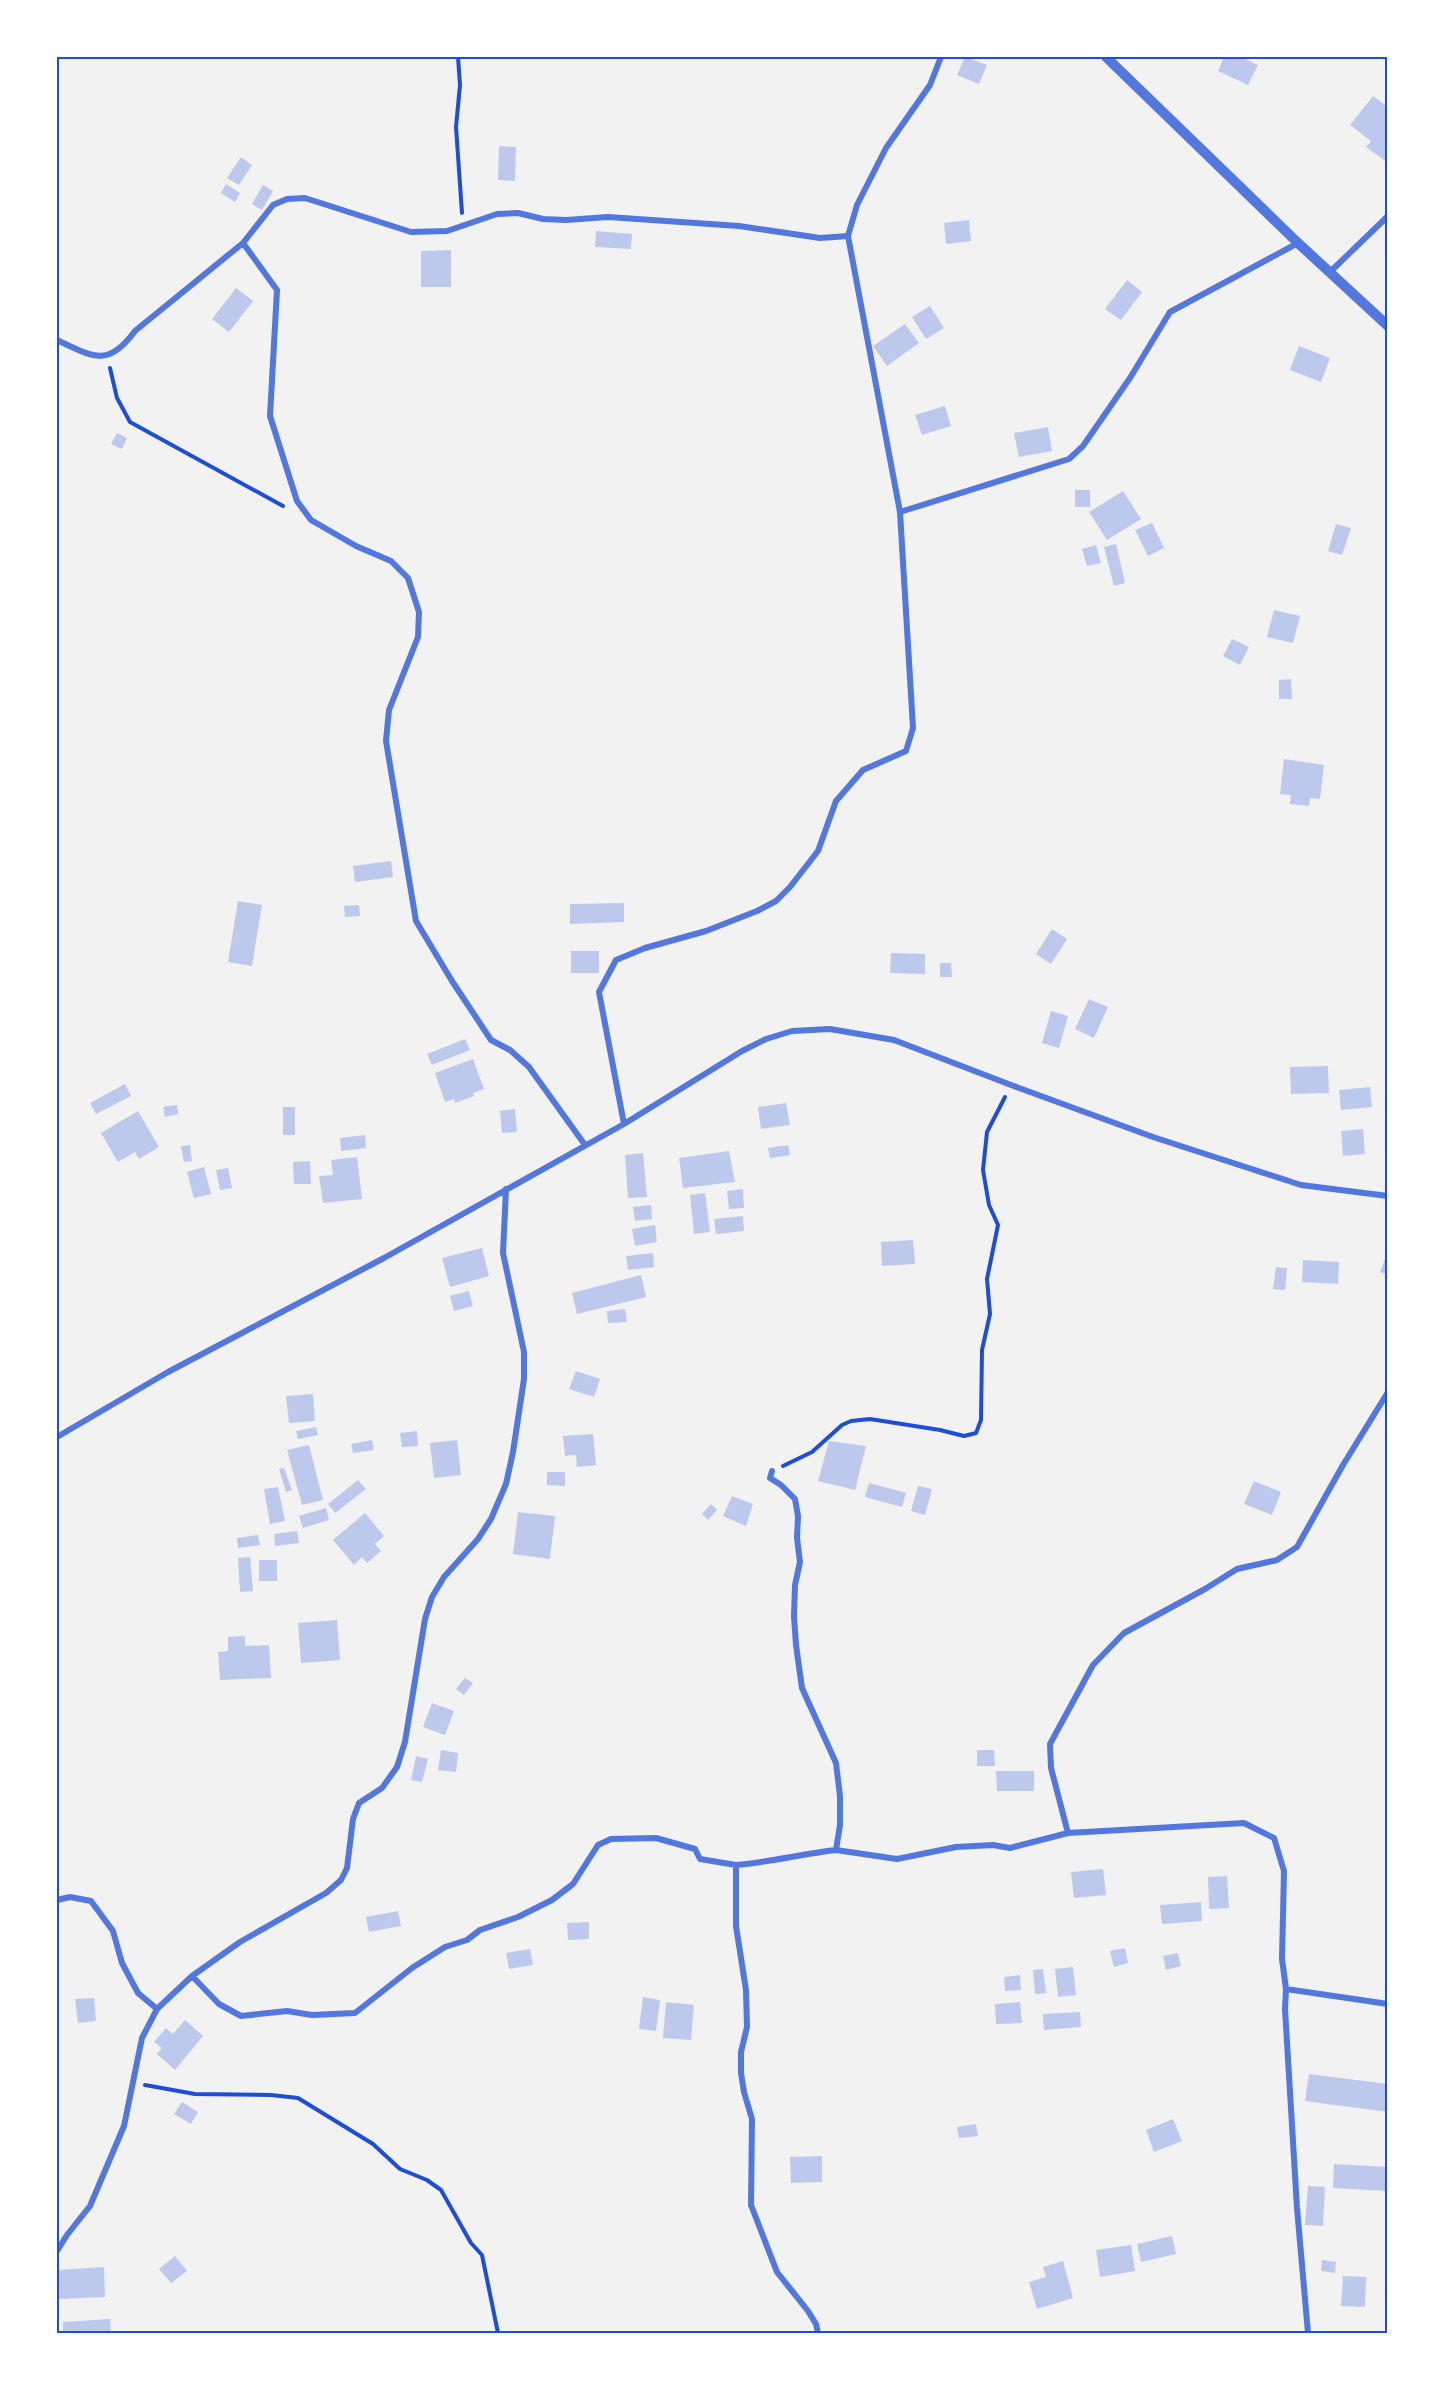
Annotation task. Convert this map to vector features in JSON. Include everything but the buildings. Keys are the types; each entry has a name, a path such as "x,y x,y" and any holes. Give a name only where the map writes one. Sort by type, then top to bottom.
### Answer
{"street":[{"path":"624,1124 599,992 616,960 645,948 706,930 757,911 776,901 818,851 836,801 863,771 906,751 913,728 900,512 848,236 857,205 886,148 930,85 941,57"},
{"path":"1106,57 1388,326"},
{"path":"57,340 91,356 107,356 123,348 135,331 243,243 273,205 287,199 305,198 411,232 447,231 497,214 518,213 543,219 608,217 739,226 820,238 848,236"},
{"path":"1330,272 1388,216"},
{"path":"243,243 277,290 270,416 297,501 311,520 356,546 392,561 408,578 419,612 418,637 389,710 386,741 416,921 491,1040 510,1050 529,1067 585,1145"},
{"path":"900,512 1069,459 1083,446 1130,378 1170,312 1299,243"},
{"path":"57,1437 168,1372 384,1258 624,1124 742,1051 766,1039 792,1031 830,1029 894,1040 1153,1137 1301,1185 1388,1196"},
{"path":"57,2251 90,2206 123,2126 142,2038 157,2009 192,1976 240,1942 326,1893 341,1880 347,1868 353,1819 359,1803 382,1788 397,1767 405,1742 424,1619 432,1597 444,1577 478,1539 491,1519 506,1484 513,1452 524,1379 524,1352 503,1253 506,1189"},
{"path":"1068,1833 1051,1768 1050,1744 1093,1665 1124,1633 1205,1590 1237,1569 1277,1560 1297,1547 1388,1392"},
{"path":"772,1471 770,1478 795,1499 798,1516 797,1538 800,1562 795,1585 796,1645 802,1688 836,1763 840,1805 836,1850"},
{"path":"192,1976 219,2004 241,2016 286,2011 312,2015 355,2013 412,1968 445,1947 466,1940 480,1930 518,1917 552,1900 573,1884 598,1845 611,1839 667,1839 695,1849 700,1859 736,1864 774,1862 802,1854 836,1850 897,1859 956,1846 993,1845 1010,1848 1068,1833 1244,1823 1274,1838 1284,1871 1282,1959 1286,1989 1285,2010 1297,2208 1308,2333"},
{"path":"736,1864 736,1926 746,1990 747,2027 741,2052 741,2073 752,2119 751,2205 777,2272 808,2311 816,2324 818,2333"},
{"path":"57,1900 70,1897 91,1901 112,1931 122,1963 138,1994 157,2009"},
{"path":"1286,1989 1388,2004"}],"path":[{"path":"458,57 460,85 456,127 463,226"},
{"path":"107,356 117,398 130,422 311,520"},
{"path":"772,1471 812,1452 842,1425 851,1421 870,1419 964,1436 976,1433 981,1420 982,1350 990,1314 987,1279 998,1225 989,1205 983,1170 987,1132 1011,1085"},
{"path":"132,2083 195,2094 271,2095 298,2098 373,2144 400,2169 427,2180 441,2190 461,2228 482,2255 498,2333"}]}
